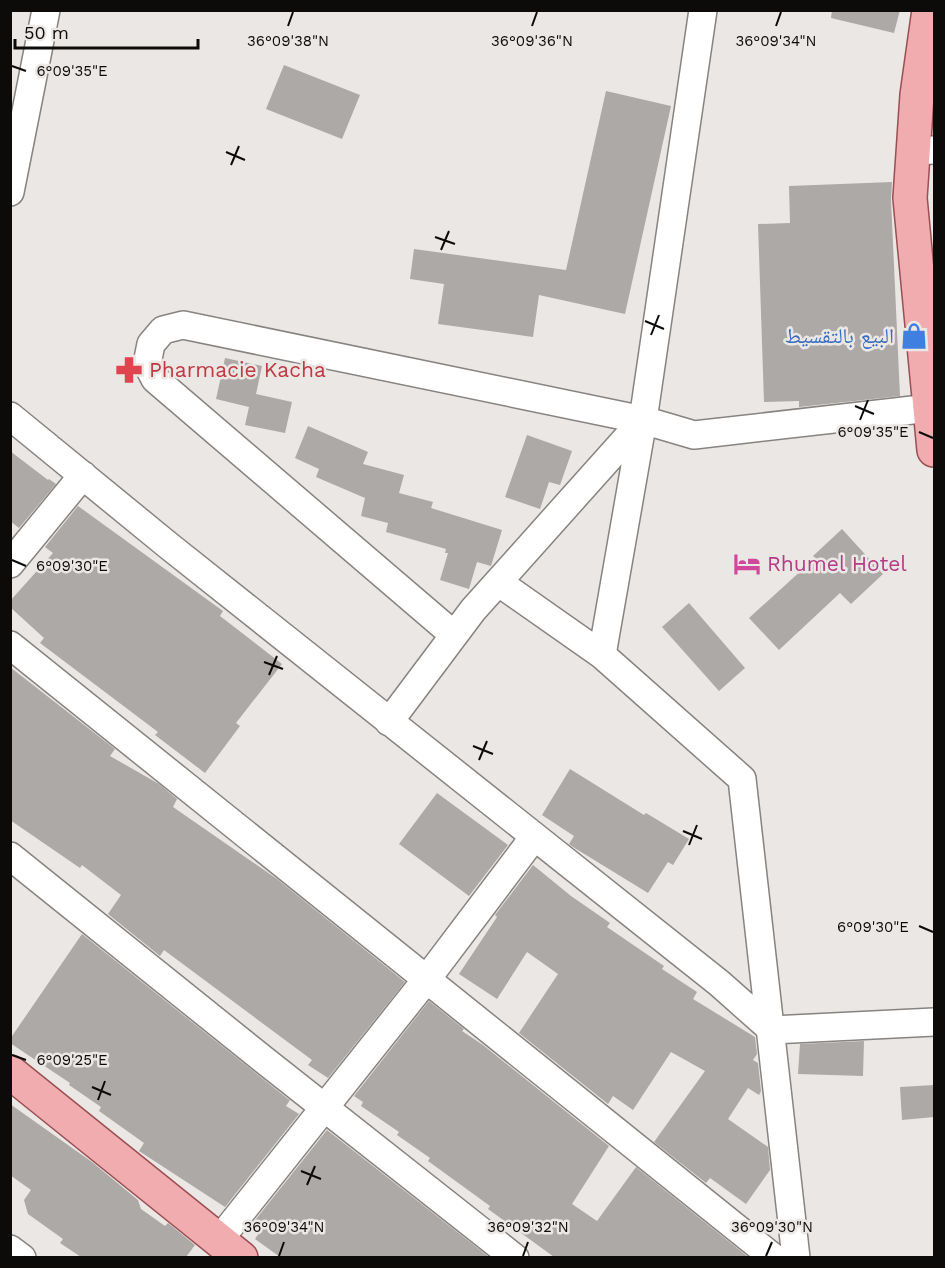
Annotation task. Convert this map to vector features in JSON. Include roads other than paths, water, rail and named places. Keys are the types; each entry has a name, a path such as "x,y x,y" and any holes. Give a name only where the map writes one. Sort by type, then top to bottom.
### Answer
{"main road":[{"path":"930,10 917,95 924,151 910,198 934,450"},
{"path":"10,1072 230,1249"}],"street":[{"path":"10,192 46,10"},
{"path":"602,655 643,420 703,10"},
{"path":"454,635 155,379 147,364 151,344 163,330 183,326 643,420 694,435 930,408"},
{"path":"10,416 389,722 719,983 772,1030 934,1022"},
{"path":"389,722 454,635 498,582 643,420"},
{"path":"10,564 83,475"},
{"path":"498,582 602,655 742,779 796,1257"},
{"path":"10,645 774,1257"},
{"path":"230,1249 324,1107 426,980 534,837"},
{"path":"10,856 516,1257"},
{"path":"10,1249 22,1257"}],"place":[{"name":"البيع بالتقسيط","path":"914,336"},
{"name":"Pharmacie Kacha","path":"129,370"},
{"name":"Rhumel Hotel","path":"747,564"}]}
